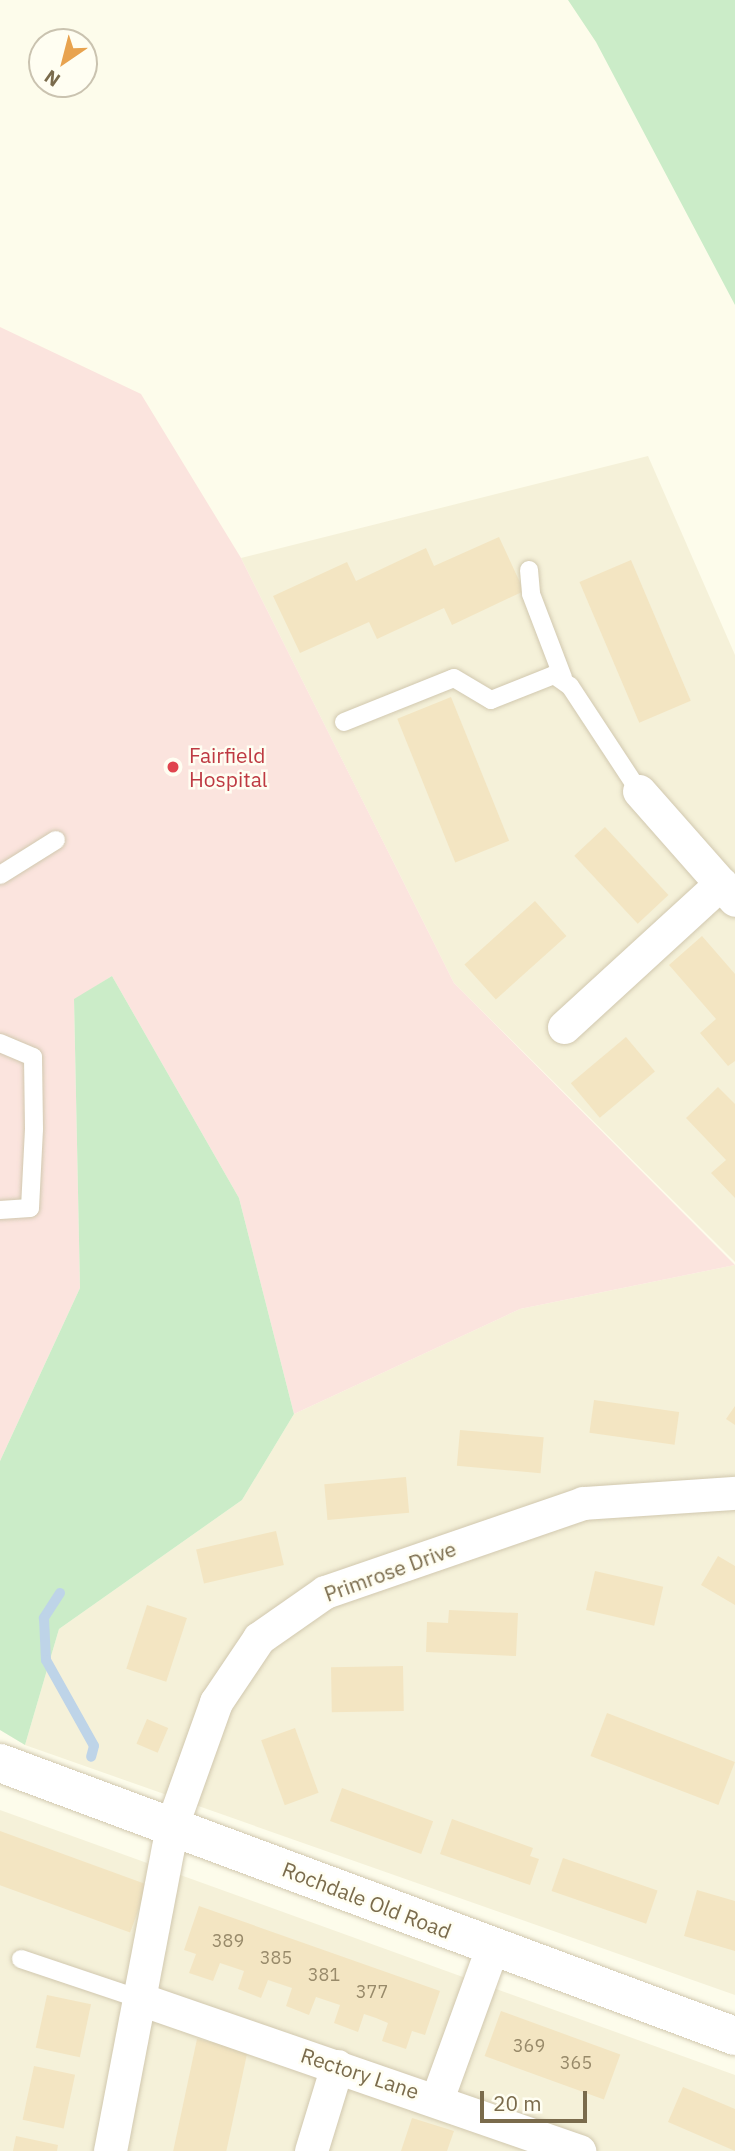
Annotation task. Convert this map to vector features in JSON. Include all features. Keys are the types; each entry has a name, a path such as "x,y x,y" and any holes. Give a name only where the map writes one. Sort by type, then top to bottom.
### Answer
{"main road":[{"name":"Rochdale Old Road","path":"0,1763 172,1825 492,1948 735,2036"}],"street":[{"path":"564,1027 728,892 639,791"},
{"name":"Primrose Drive","path":"172,1825 216,1702 258,1638 325,1591 583,1503 735,1493"},
{"path":"110,2151 172,1825"},
{"path":"437,2099 492,1948"},
{"name":"Rectory Lane","path":"140,1999 437,2099 579,2151"},
{"path":"315,2150 338,2066"}],"lane":[{"path":"529,570 531,594 563,678 639,791"},
{"path":"344,722 454,678 491,700 542,677 563,678"},
{"path":"0,875 56,840"},
{"path":"0,1043 33,1057 34,1129 30,1209 0,1210"},
{"path":"21,1959 140,1999"}],"shaded area":[{"name":"Fairfield Hospital","path":"0,327 141,394 241,558 454,983 735,1265 520,1309 294,1414 239,1198 112,976 74,1000 80,1288 0,1461"},
{"path":"648,456 735,655 735,1262 454,983 241,558"},
{"path":"735,1265 735,1995 25,1745 59,1629 242,1500 294,1414 520,1309"},
{"path":"0,1810 735,2075 735,2151 0,2151"}],"green space":[{"path":"568,0 735,0 735,305 596,42"},
{"path":"112,976 239,1198 294,1414 242,1500 59,1629 25,1745 0,1730 0,1461 80,1288 74,999"}],"building":[{"path":"499,537 524,591 452,625 444,608 377,639 369,622 300,653 273,596 347,562 356,581 426,548 434,566"},
{"path":"631,560 691,701 639,723 579,582"},
{"path":"451,697 509,841 455,862 397,719"},
{"path":"605,827 668,895 638,924 574,856"},
{"path":"535,901 566,936 496,999 464,965"},
{"path":"702,936 735,974 735,1061 728,1066 700,1033 716,1019 669,965"},
{"path":"626,1037 655,1071 600,1118 571,1083"},
{"path":"718,1087 735,1104 735,1198 711,1173 726,1160 686,1118"},
{"path":"594,1400 679,1412 675,1445 589,1433"},
{"path":"735,1406 735,1425 726,1419"},
{"path":"460,1430 544,1437 541,1473 457,1466"},
{"path":"406,1477 409,1513 327,1520 324,1484"},
{"path":"276,1531 284,1565 204,1584 196,1549"},
{"path":"718,1556 735,1566 735,1605 701,1585"},
{"path":"595,1571 663,1587 654,1626 586,1610"},
{"path":"147,1605 187,1618 166,1682 126,1669"},
{"path":"449,1610 518,1613 516,1656 426,1652 427,1622 448,1623"},
{"path":"403,1666 404,1711 332,1712 331,1667"},
{"path":"607,1713 735,1762 718,1805 591,1756"},
{"path":"147,1719 168,1728 158,1753 136,1744"},
{"path":"295,1728 319,1793 285,1805 261,1740"},
{"path":"342,1788 433,1821 421,1854 330,1821"},
{"path":"452,1819 533,1848 530,1856 539,1859 530,1885 440,1854"},
{"path":"0,1831 148,1885 130,1933 0,1885"},
{"path":"563,1858 658,1891 646,1924 552,1891"},
{"path":"697,1890 735,1901 735,1951 684,1936"},
{"path":"199,1906 440,1991 425,2035 412,2031 406,2049 382,2041 388,2023 376,2018 364,2014 358,2032 334,2023 340,2005 316,1997 309,2015 286,2006 292,1988 268,1980 261,1998 238,1989 244,1971 220,1963 213,1981 189,1973 196,1954 184,1950"},
{"path":"47,1995 91,2004 80,2057 36,2048"},
{"path":"501,2011 620,2054 604,2100 485,2056"},
{"path":"197,2039 248,2050 226,2151 173,2151"},
{"path":"34,2066 75,2075 64,2129 23,2120"},
{"path":"683,2087 735,2109 735,2151 668,2122"},
{"path":"412,2118 454,2131 447,2151 401,2151"},
{"path":"16,2136 58,2145 57,2151 13,2151"}],"waterway":[{"path":"60,1593 44,1618 46,1660 94,1746 91,1757"}],"place":[{"name":"Fairfield Hospital","path":"173,767"}]}
